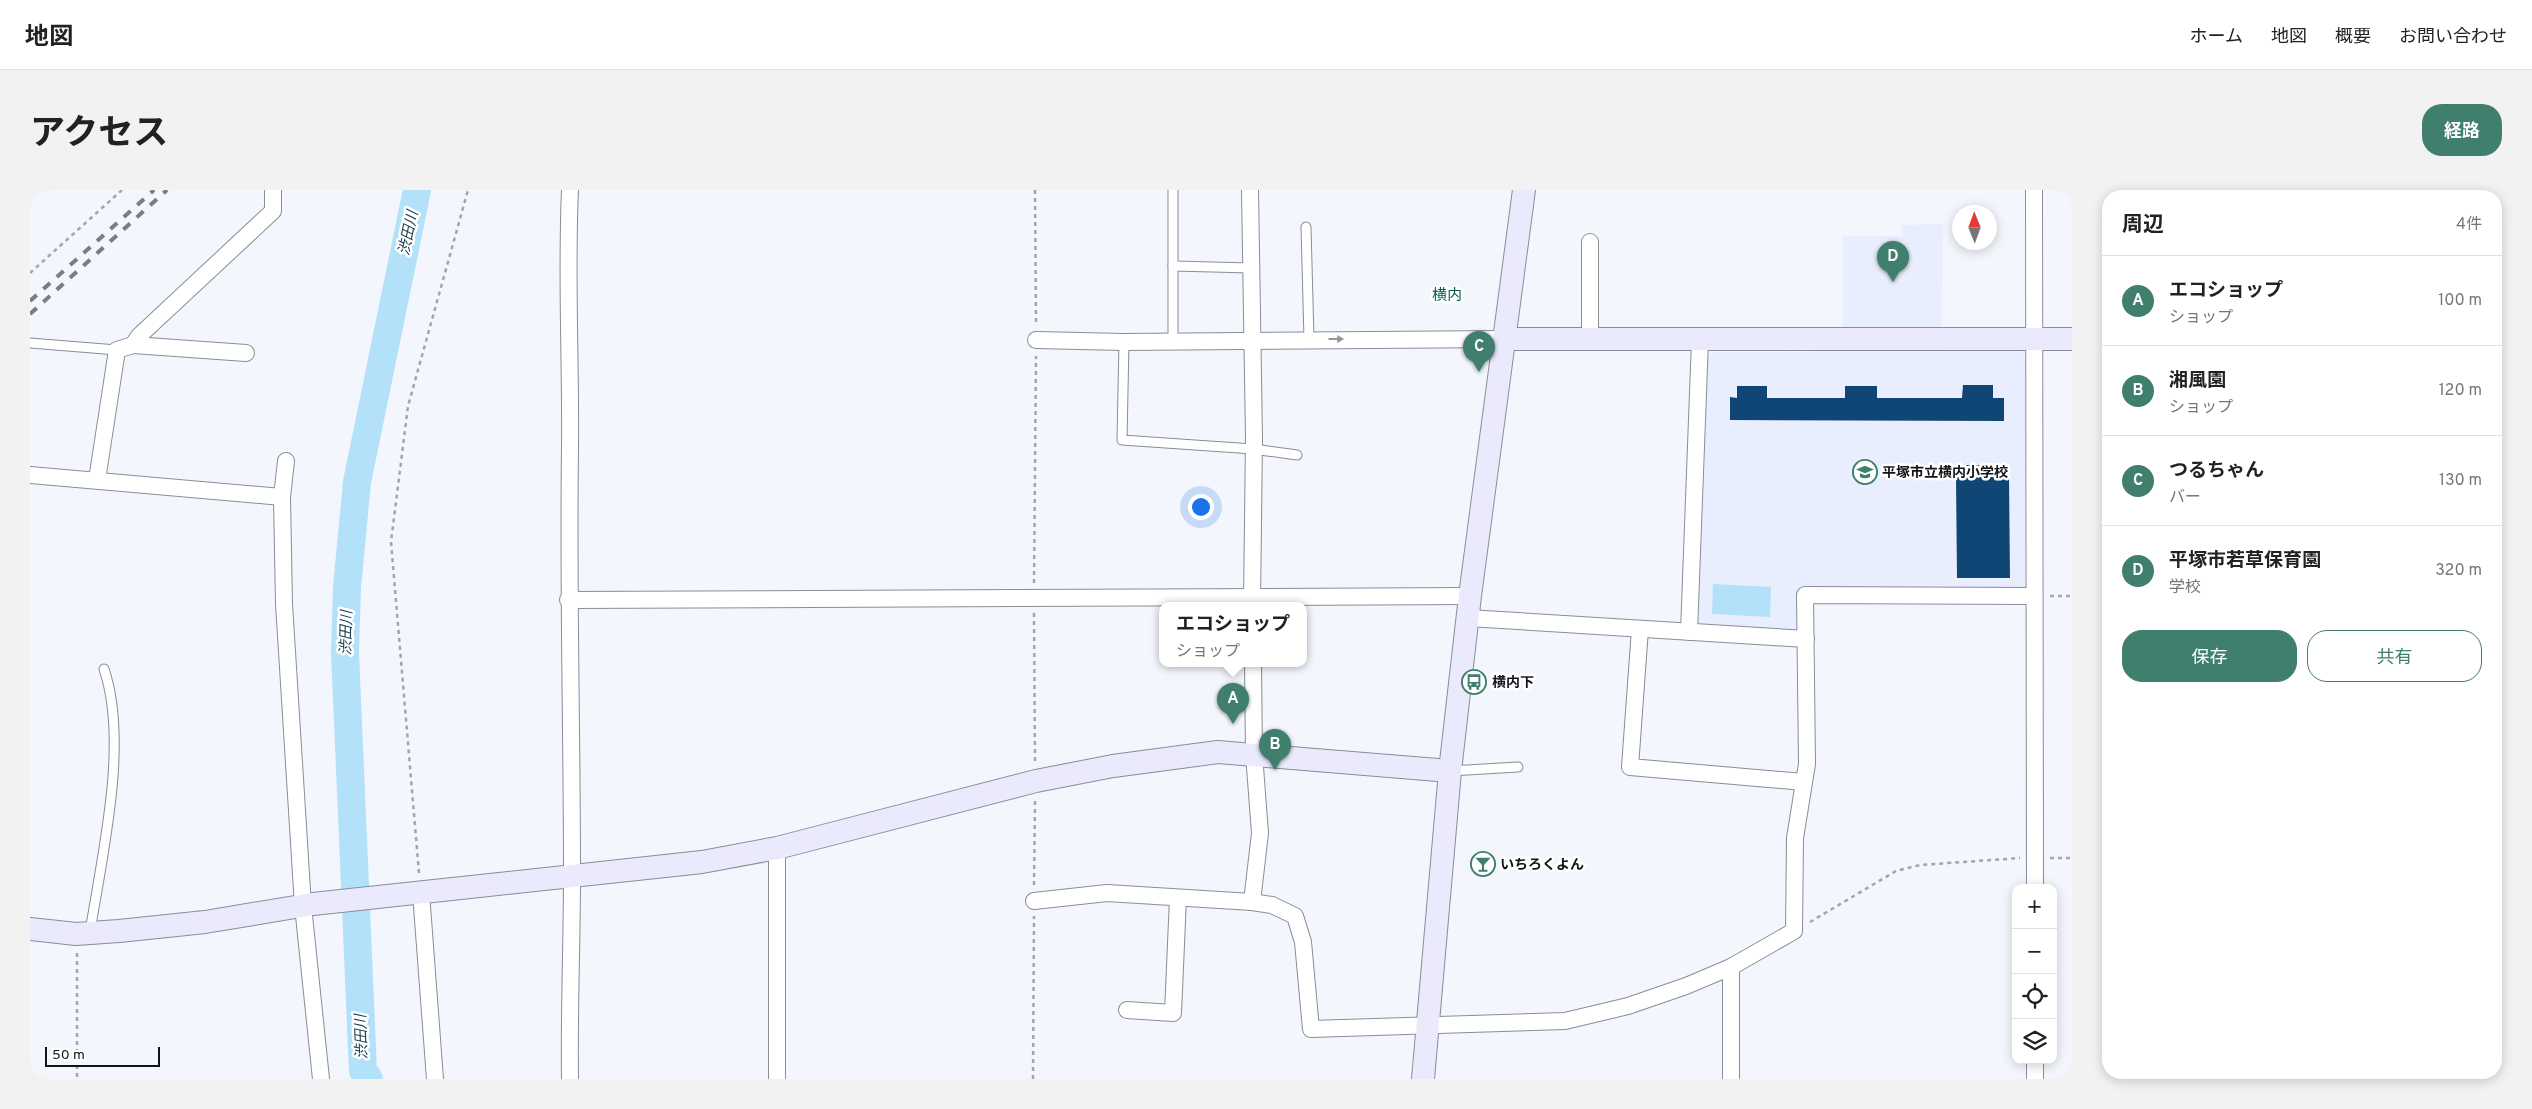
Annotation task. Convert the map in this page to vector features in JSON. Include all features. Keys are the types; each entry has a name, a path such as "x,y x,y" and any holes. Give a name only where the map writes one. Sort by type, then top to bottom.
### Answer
{"street":[{"path":"133,345 139,336 273,211 273,190"},
{"path":"570,190 568,243 571,341 568,600 572,875 569,996 570,1079"},
{"path":"1250,190 1253,449 1252,601"},
{"path":"1423,1079 1450,771 1469,607 1524,190"},
{"path":"2034,190 2033,596 2035,884"},
{"path":"1590,242 1590,339"},
{"path":"1036,340 1124,342 1252,339 2072,339"},
{"path":"1689,632 1700,340"},
{"path":"97,480 117,350 133,345 246,353"},
{"path":"286,461 282,497 284,604 321,1079"},
{"path":"30,475 282,497"},
{"path":"1034,901 1107,893 1252,902 1272,905 1295,916 1303,942 1311,1029 1565,1021 1628,1006 1686,986 1731,967 1794,931 1795,838 1807,764 1805,595 2033,596"},
{"path":"568,600 1034,598 1288,602"},
{"path":"1307,603 1469,607 1640,629 1806,640"},
{"path":"1640,629 1630,767 1804,782"},
{"path":"1252,902 1260,833 1254,754 1253,667"},
{"path":"30,929 83,933 206,922 308,905 702,862 777,848 1036,781 1182,756 1218,752 1254,754 1450,771"},
{"path":"777,848 777,1079"},
{"path":"418,894 435,1079"},
{"path":"1127,1010 1173,1014 1178,898"},
{"path":"1731,967 1731,1079"},
{"path":"2035,1064 2035,1079"}],"lane":[{"path":"1173,190 1173,341"},
{"path":"1306,227 1309,339"},
{"path":"1173,266 1252,268"},
{"path":"1124,342 1122,440 1253,449 1297,455"},
{"path":"30,343 117,350"},
{"path":"83,933 114,779 111,692 104,670"},
{"path":"1450,771 1518,767"}],"path":[{"path":"30,273 122,190"},
{"path":"418,894 391,542 408,406 468,190"},
{"path":"1033,1079 1036,781 1034,598 1035,190"},
{"path":"2033,596 2072,596"},
{"path":"1794,931 1896,871 1920,865 1964,861 2072,858"},
{"path":"77,1079 83,933"}],"shaded area":[{"path":"1943,224 1942,328 1843,328 1843,236 1902,236 1902,225"},
{"name":"平塚市立横内小学校","path":"2021,351 2026,356 2027,589 1814,588 1803,632 1700,629 1696,624 1708,357 1713,352"}],"water":[{"path":"1713,584 1771,587 1770,617 1712,614"}],"building":[{"path":"1963,385 1993,385 1993,398 2004,398 2004,421 1730,420 1730,397 1737,398 1737,386 1767,386 1767,398 1845,398 1845,386 1877,386 1877,398 1962,398"},
{"path":"1966,465 1988,465 1988,477 2009,477 2010,578 1957,578 1956,477 1966,477"}],"waterway":[{"name":"渋田川","path":"369,1079 363,1071 345,653 347,587 357,482 417,190"}],"railway":[{"path":"30,301 154,190"},
{"path":"30,314 167,190"}],"place":[{"name":"平塚市若草保育園","path":"1893,282"},
{"name":"つるちゃん","path":"1479,372"},
{"name":"平塚市立横内小学校","path":"1865,472"},
{"name":"横内下","path":"1474,682"},
{"name":"エコショップ","path":"1233,724"},
{"name":"湘風園","path":"1275,770"},
{"name":"いちろくよん","path":"1483,864"}],"district":[{"name":"横内","path":"1447,295"}]}
